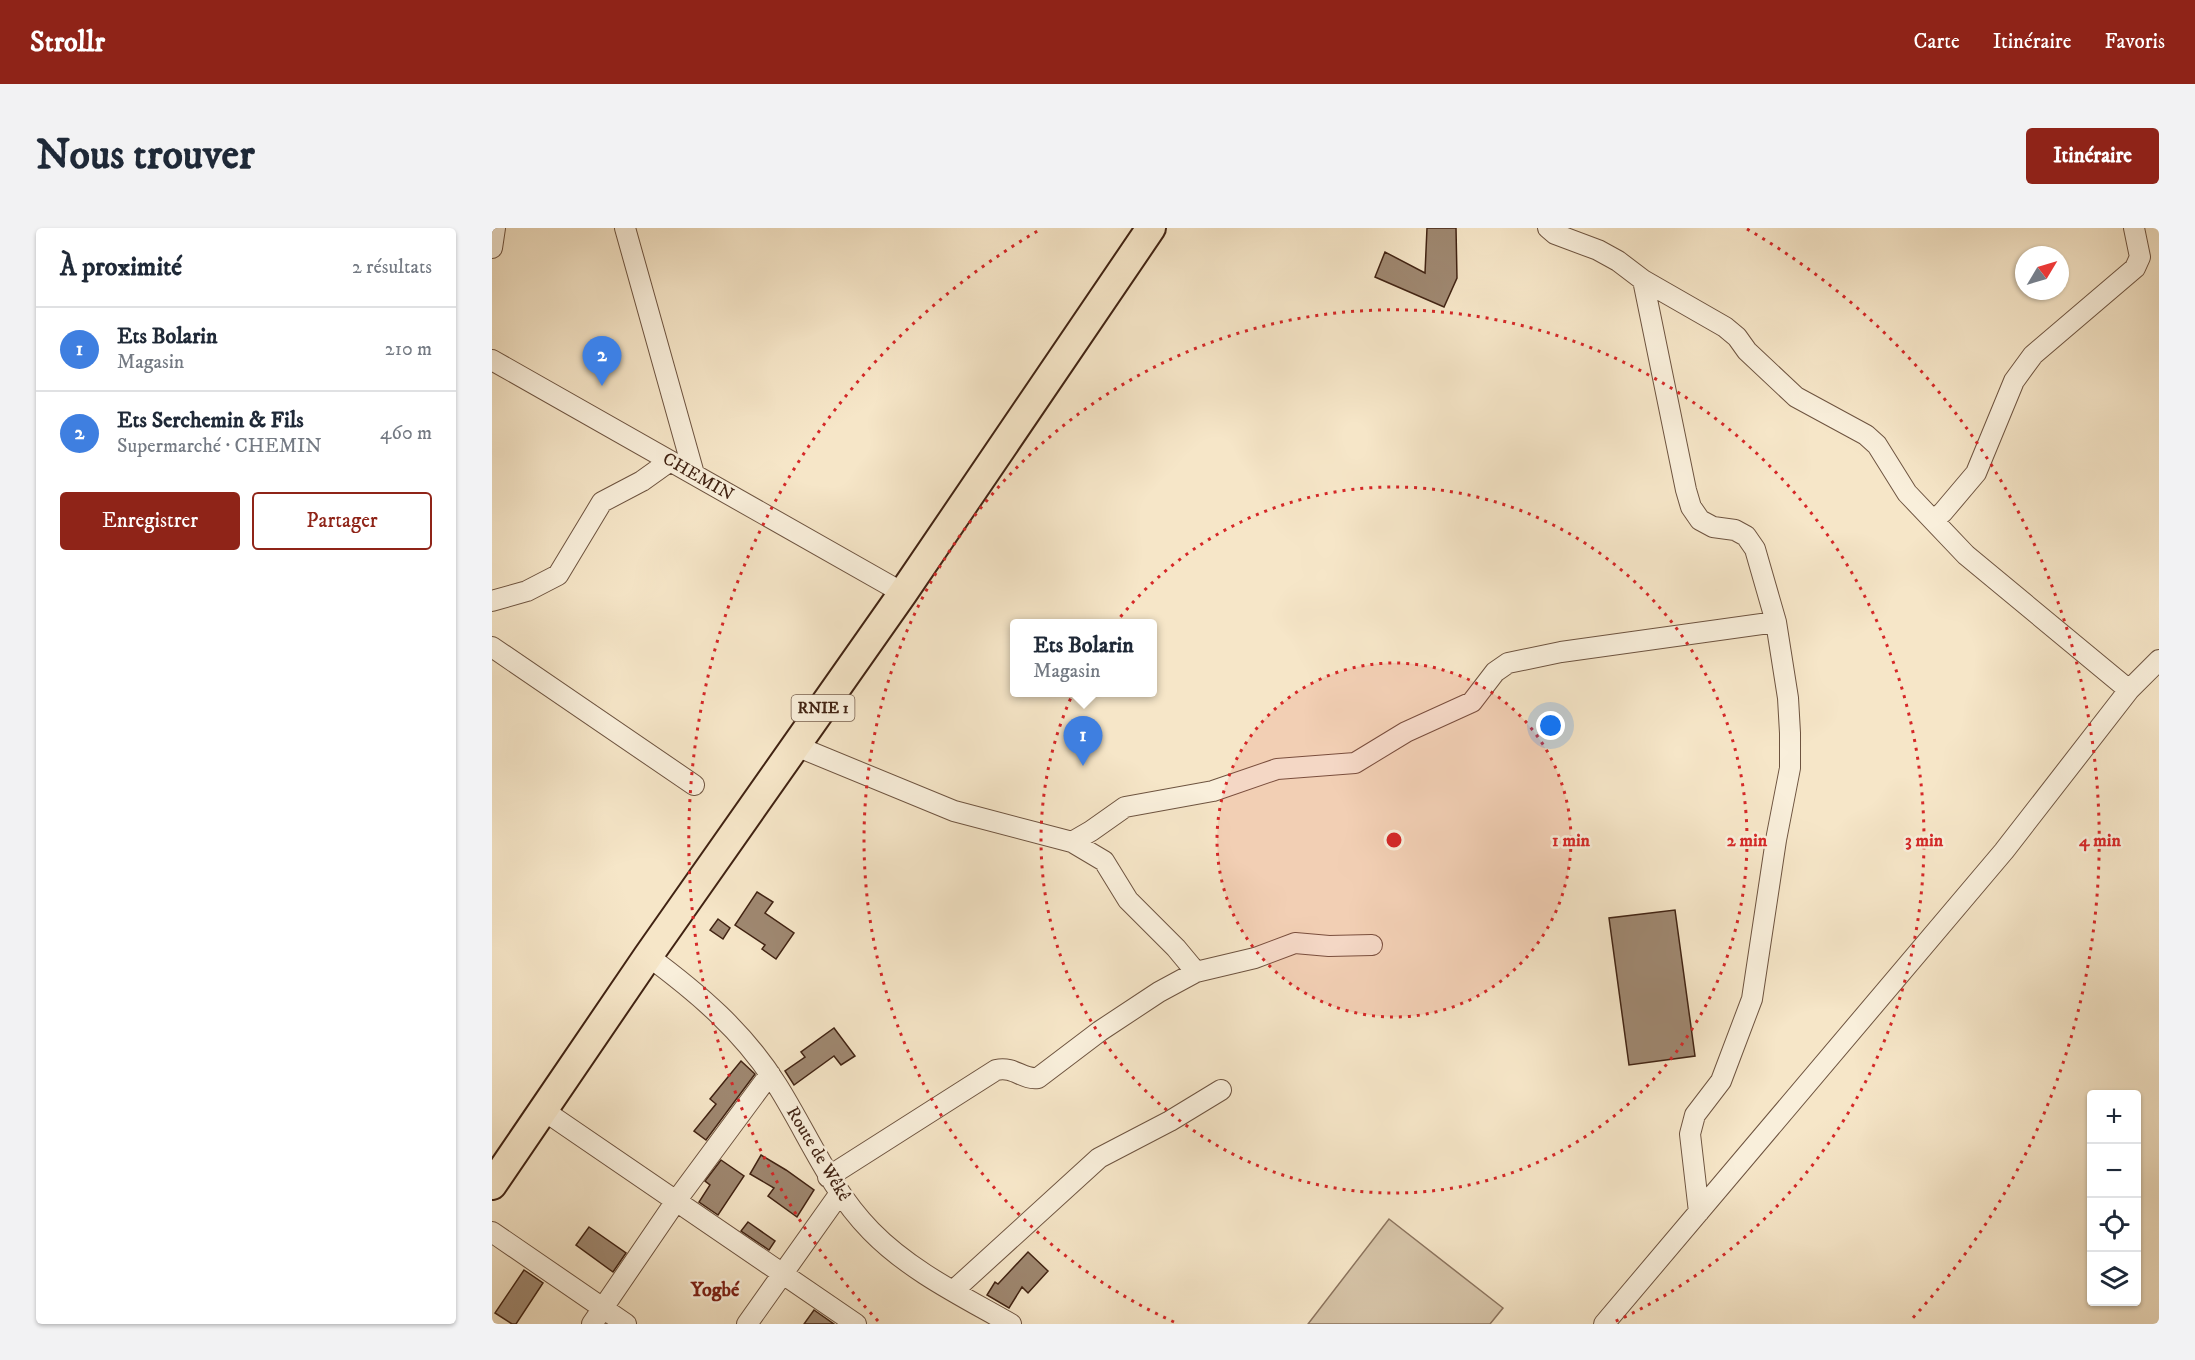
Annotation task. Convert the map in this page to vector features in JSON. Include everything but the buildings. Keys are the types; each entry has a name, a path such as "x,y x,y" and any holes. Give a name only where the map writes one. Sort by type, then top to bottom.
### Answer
{"highway":[{"name":"RNIE 1","path":"492,1185 648,956 903,593 1151,228"}],"street":[{"path":"492,248 495,228"},
{"path":"625,228 693,474"},
{"path":"1548,228 1555,234 1598,250 1618,261 1643,280 1725,327 1796,397 1866,435 1876,445 1907,493 1966,555 2129,690"},
{"path":"1934,520 1944,512 1976,473 2014,381 2033,355 2135,268 2140,257 2134,228"},
{"path":"1643,280 1691,507 1700,520 1713,527 1735,530 1746,536 1755,549 1776,622 1788,698 1790,768 1776,840 1752,999 1721,1081 1695,1115 1690,1134 1699,1212"},
{"name":"CHEMIN","path":"493,362 903,593"},
{"path":"492,601 527,591 558,576 602,502 642,481 670,461"},
{"path":"1072,842 1125,807 1213,791 1277,769 1355,763 1406,732 1472,702 1495,672 1508,663 1574,650 1776,622"},
{"path":"492,647 694,785"},
{"path":"1604,1324 2004,851 2129,690 2159,660"},
{"path":"796,746 954,811 1072,842 1104,861 1128,900 1176,948 1196,972"},
{"path":"828,1177 996,1070 1006,1068 1030,1079 1038,1078 1100,1031 1159,992 1196,972 1255,958 1295,943 1329,946 1372,945"},
{"name":"Route de Wêkê","path":"648,956 717,1011 746,1043 770,1074 828,1177 871,1231 925,1274 1011,1324"},
{"path":"598,1316 676,1201 770,1074"},
{"path":"953,1291 1099,1158 1170,1121 1221,1090"},
{"path":"543,1110 856,1324"},
{"path":"747,1324 840,1193"},
{"path":"492,1232 598,1316 626,1324"}],"shaded area":[{"path":"1389,1219 1503,1308 1490,1324 1308,1324"}],"place":[{"name":"Ets Serchemin & Fils","path":"602,386"},
{"name":"Ets Bolarin","path":"1083,766"}],"district":[{"name":"Yogbé","path":"715,1290"}]}
